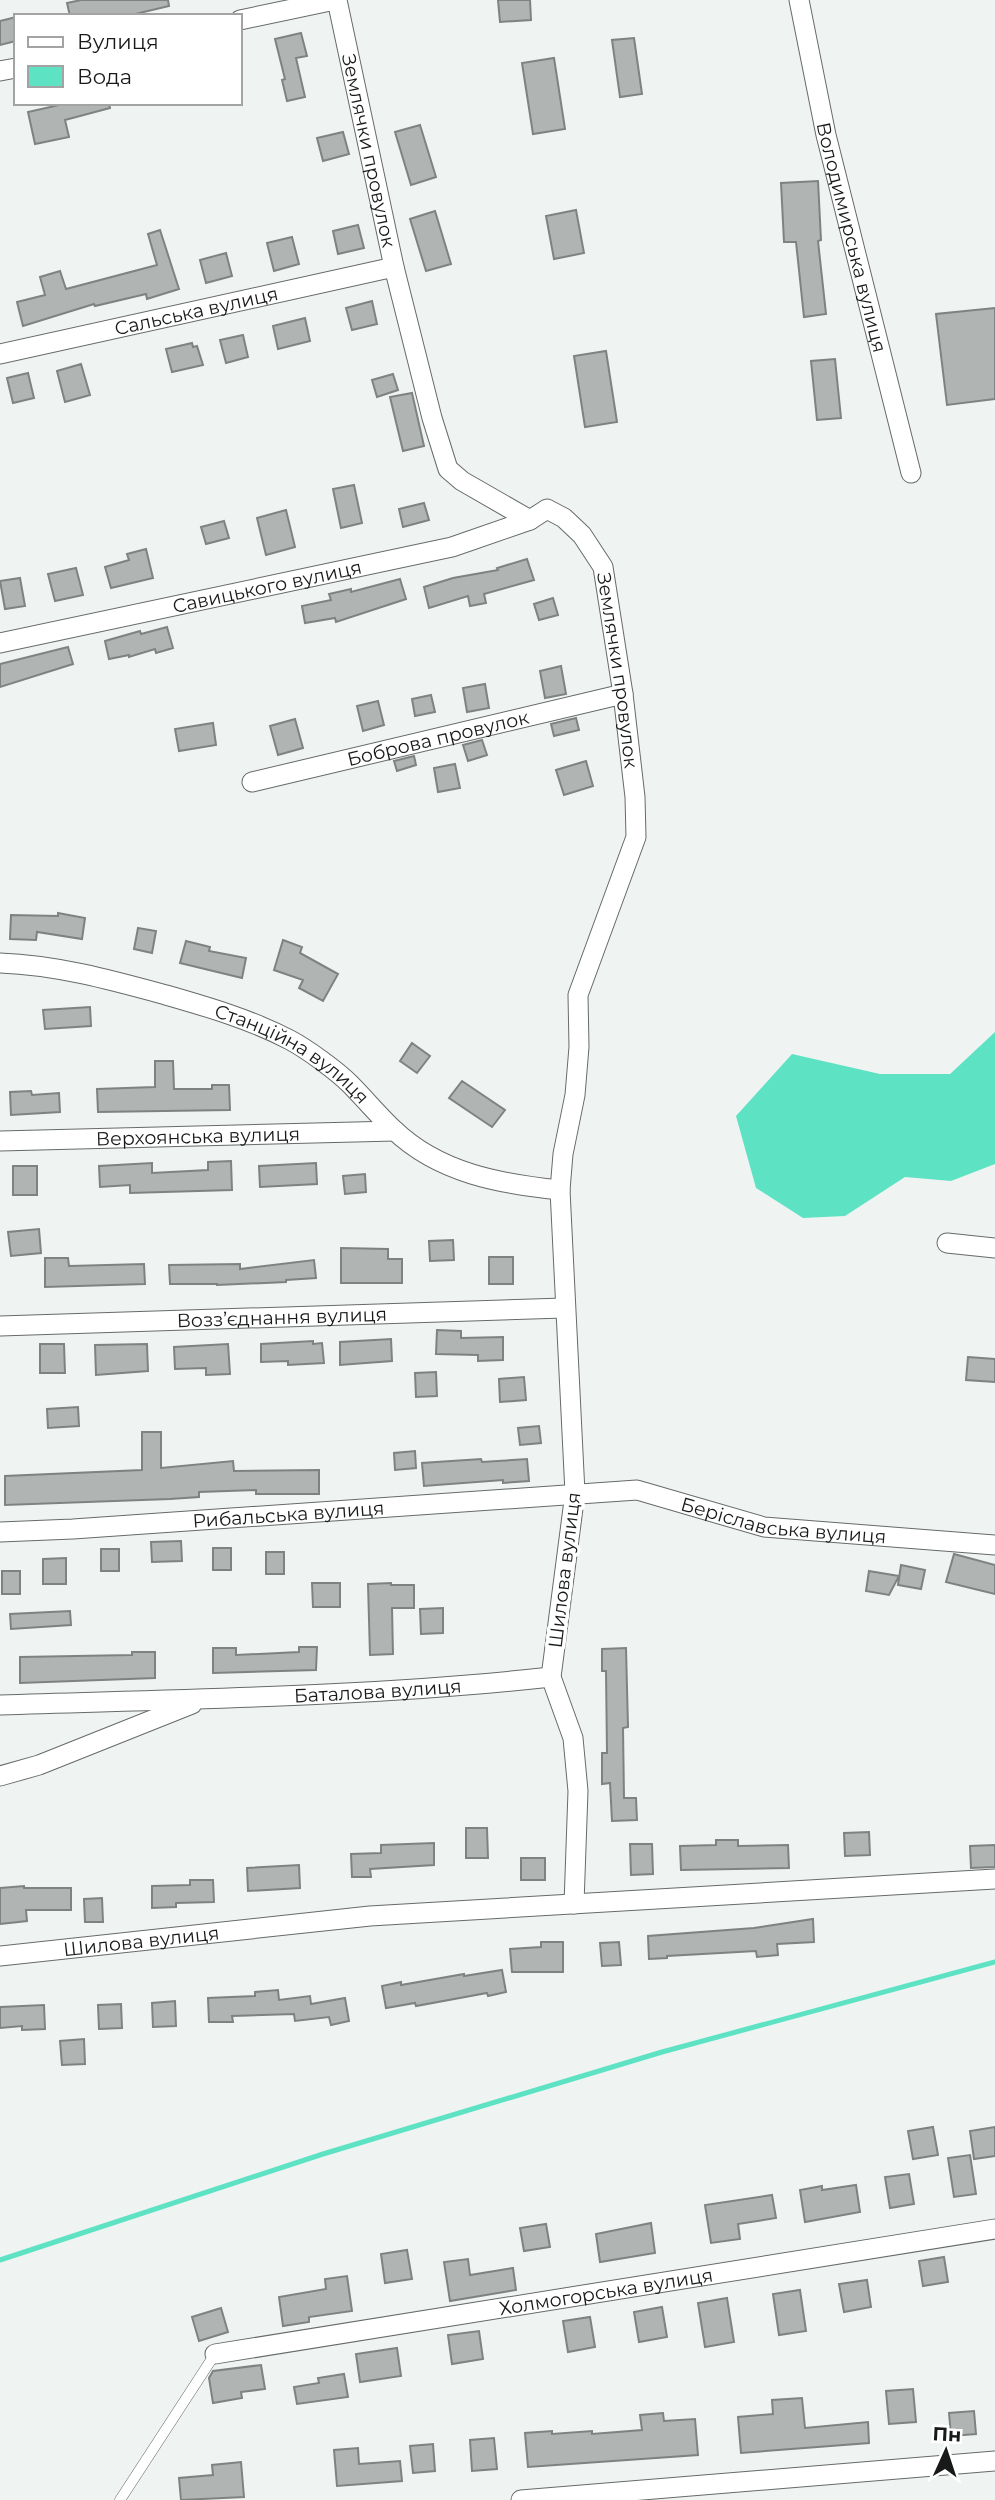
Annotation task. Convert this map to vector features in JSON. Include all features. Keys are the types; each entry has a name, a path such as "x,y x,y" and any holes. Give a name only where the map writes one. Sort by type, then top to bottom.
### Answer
{"street":[{"path":"242,20 336,0"},
{"name":"Землячки провулок","path":"336,0 394,267 432,418 448,469 462,481 530,520 547,509 565,518 582,536 603,567 623,694 635,797 636,837 578,995 579,1047 575,1095 563,1154 560,1190"},
{"name":"Володимирська вулиця","path":"799,0 826,135 911,473"},
{"name":"Сальська вулиця","path":"0,354 394,267"},
{"name":"Савицького вулиця","path":"0,643 452,547 530,520"},
{"name":"Боброва провулок","path":"251,782 623,694"},
{"name":"Станційна вулиця","path":"0,963 99,976 216,1009 292,1041 348,1082 395,1131 423,1152 457,1170 510,1185 560,1190"},
{"name":"Верхоянська вулиця","path":"0,1141 395,1131"},
{"name":"Шилова вулиця","path":"560,1190 575,1493 551,1676 573,1738 579,1791 574,1904"},
{"path":"947,1243 995,1248"},
{"name":"Возз’єднання вулиця","path":"0,1326 564,1308"},
{"name":"Беріславська вулиця","path":"575,1493 637,1490 764,1527 995,1545"},
{"name":"Рибальська вулиця","path":"0,1531 86,1528 575,1493"},
{"name":"Баталова вулиця","path":"0,1705 205,1699 475,1685 551,1676"},
{"name":"Баталова вулиця","path":"0,1776 39,1765 205,1699"},
{"name":"Шилова вулиця","path":"0,1956 369,1916 995,1879"},
{"name":"Холмогорська вулиця","path":"215,2354 995,2229"},
{"path":"521,2500 995,2460"}],"lane":[{"path":"120,2500 215,2354"}],"water":[{"path":"995,1032 995,1164 951,1181 905,1177 845,1216 803,1218 756,1188 736,1116 792,1054 880,1074 950,1074"}],"building":[{"path":"81,0 168,0 169,6 135,14 70,14 67,3"},
{"path":"498,0 530,0 531,20 500,22"},
{"path":"14,18 14,42 0,45 0,21"},
{"path":"301,33 307,56 296,58 305,97 287,101 282,80 285,79 275,39"},
{"path":"634,38 642,94 620,97 612,40"},
{"path":"554,58 565,129 533,134 522,63"},
{"path":"59,105 109,105 110,108 65,120 69,137 35,144 28,112"},
{"path":"420,125 436,177 411,185 395,132"},
{"path":"343,132 349,154 323,161 317,138"},
{"path":"818,181 821,240 818,241 826,314 804,317 796,242 784,242 781,183"},
{"path":"576,210 584,253 554,259 546,216"},
{"path":"435,211 451,264 426,271 410,219"},
{"path":"358,225 364,248 338,254 333,231"},
{"path":"160,230 179,289 147,299 146,294 95,306 94,304 23,326 17,302 45,295 40,277 60,271 66,289 157,265 148,234"},
{"path":"292,237 299,264 274,271 267,243"},
{"path":"226,253 232,276 206,283 200,260"},
{"path":"372,301 377,324 352,330 346,308"},
{"path":"995,308 995,399 947,405 936,314"},
{"path":"305,318 310,341 278,349 273,326"},
{"path":"243,335 248,357 226,363 220,340"},
{"path":"192,343 193,347 197,346 203,365 172,372 166,349"},
{"path":"606,351 617,422 585,427 574,356"},
{"path":"835,359 841,418 817,420 811,361"},
{"path":"81,364 90,395 65,402 57,371"},
{"path":"28,373 34,398 13,403 7,378"},
{"path":"393,374 398,390 377,397 372,380"},
{"path":"412,393 424,446 403,451 390,397"},
{"path":"354,485 362,523 341,528 333,489"},
{"path":"424,503 429,520 403,527 399,509"},
{"path":"286,510 295,547 266,555 257,518"},
{"path":"224,521 229,538 206,544 201,527"},
{"path":"146,549 153,578 111,588 105,567 129,560 127,554"},
{"path":"527,559 534,580 484,594 486,603 470,606 468,596 429,608 424,587 453,578 498,570 497,568"},
{"path":"76,568 83,595 55,601 48,574"},
{"path":"20,578 25,606 5,609 0,581"},
{"path":"400,579 406,599 336,622 335,618 305,623 302,606 331,600 329,594 351,589 351,592"},
{"path":"553,598 558,615 539,620 534,604"},
{"path":"167,627 173,648 109,659 105,641"},
{"path":"68,647 73,664 0,687 0,664"},
{"path":"561,666 566,694 545,698 540,671"},
{"path":"485,684 489,708 467,712 463,688"},
{"path":"431,695 435,712 415,716 412,699"},
{"path":"378,701 384,725 363,731 357,706"},
{"path":"576,718 579,730 554,736 551,724"},
{"path":"295,719 303,748 278,755 270,726"},
{"path":"213,723 216,745 179,751 175,729"},
{"path":"482,740 487,755 468,761 463,745"},
{"path":"414,756 416,765 397,771 394,761"},
{"path":"586,761 593,786 564,795 556,770"},
{"path":"455,764 460,788 438,792 434,768"},
{"path":"58,913 85,918 82,939 37,932 36,940 10,939 11,915 58,916"},
{"path":"138,928 156,931 152,953 134,949"},
{"path":"283,940 302,947 300,953 338,974 323,1001 299,988 303,980 274,970"},
{"path":"186,941 210,947 209,951 246,958 242,978 180,963"},
{"path":"90,1007 91,1026 45,1029 43,1010"},
{"path":"412,1043 430,1056 417,1073 400,1061"},
{"path":"155,1061 173,1061 174,1089 212,1089 212,1085 229,1085 230,1110 98,1112 97,1089 155,1087"},
{"path":"462,1081 505,1110 492,1127 449,1098"},
{"path":"31,1091 32,1095 59,1093 60,1112 11,1115 10,1092"},
{"path":"231,1161 232,1190 130,1193 130,1185 100,1187 99,1166 152,1163 152,1173 208,1170 208,1162"},
{"path":"316,1163 317,1184 260,1187 259,1166"},
{"path":"13,1166 37,1166 37,1195 13,1195"},
{"path":"365,1174 366,1192 345,1194 343,1176"},
{"path":"39,1229 41,1253 11,1256 8,1232"},
{"path":"453,1240 454,1260 430,1261 429,1241"},
{"path":"341,1248 388,1249 388,1259 402,1259 402,1283 341,1283"},
{"path":"489,1257 513,1257 513,1284 489,1284"},
{"path":"45,1258 68,1258 69,1266 144,1264 145,1284 45,1287"},
{"path":"314,1260 316,1278 217,1285 170,1284 169,1265 240,1264 240,1269"},
{"path":"437,1330 461,1331 461,1338 503,1337 503,1360 478,1361 478,1355 436,1354"},
{"path":"391,1339 392,1361 340,1365 340,1342"},
{"path":"313,1341 313,1344 322,1343 324,1363 288,1365 288,1361 261,1362 261,1344"},
{"path":"40,1344 64,1344 65,1373 40,1373"},
{"path":"147,1344 148,1371 96,1375 95,1345"},
{"path":"228,1344 230,1374 206,1375 206,1368 175,1369 174,1347"},
{"path":"968,1357 995,1359 995,1382 966,1380"},
{"path":"436,1372 437,1396 416,1397 415,1373"},
{"path":"524,1377 526,1400 500,1402 499,1379"},
{"path":"78,1407 79,1426 48,1428 47,1409"},
{"path":"539,1426 541,1443 520,1445 518,1428"},
{"path":"142,1432 161,1432 161,1468 233,1461 234,1471 319,1470 319,1494 256,1494 256,1490 199,1492 199,1497 170,1499 5,1505 5,1476 142,1470"},
{"path":"415,1451 416,1468 395,1470 394,1453"},
{"path":"481,1459 482,1462 527,1459 529,1481 503,1483 503,1480 424,1486 422,1463"},
{"path":"181,1541 182,1561 152,1562 151,1542"},
{"path":"213,1548 231,1548 231,1570 213,1570"},
{"path":"101,1549 119,1549 119,1571 101,1571"},
{"path":"266,1552 284,1552 284,1574 266,1574"},
{"path":"954,1554 995,1565 995,1594 946,1582"},
{"path":"66,1558 66,1584 43,1584 43,1559"},
{"path":"901,1565 925,1570 921,1589 898,1585"},
{"path":"2,1571 20,1571 20,1594 2,1594"},
{"path":"869,1571 899,1576 889,1595 866,1591"},
{"path":"312,1583 340,1583 340,1607 313,1607"},
{"path":"368,1584 414,1585 414,1608 392,1608 393,1654 370,1655"},
{"path":"443,1608 443,1633 421,1634 420,1609"},
{"path":"70,1611 71,1625 11,1629 10,1614"},
{"path":"299,1647 317,1647 316,1670 213,1673 213,1648 236,1648 236,1655 299,1652"},
{"path":"626,1648 628,1727 623,1728 624,1798 636,1798 637,1820 612,1821 610,1783 602,1784 602,1753 607,1753 606,1671 602,1671 602,1649"},
{"path":"132,1652 155,1652 155,1678 20,1683 20,1657 132,1655"},
{"path":"466,1828 487,1828 488,1858 466,1858"},
{"path":"869,1832 870,1855 845,1856 844,1833"},
{"path":"716,1840 738,1840 738,1846 788,1845 789,1868 681,1870 680,1846 716,1845"},
{"path":"434,1843 434,1865 370,1869 371,1877 352,1877 351,1854 381,1853 381,1845"},
{"path":"630,1844 652,1844 653,1874 631,1875"},
{"path":"995,1845 995,1867 971,1868 970,1846"},
{"path":"521,1858 545,1858 545,1880 521,1880"},
{"path":"299,1865 300,1888 248,1891 247,1868"},
{"path":"190,1880 213,1880 214,1902 176,1903 176,1907 152,1908 152,1886 190,1885"},
{"path":"0,1888 71,1888 71,1910 26,1910 27,1921 0,1924"},
{"path":"102,1898 103,1922 85,1922 84,1899"},
{"path":"813,1919 814,1942 777,1944 778,1955 757,1957 756,1951 649,1959 648,1936 754,1928"},
{"path":"541,1942 563,1942 563,1972 512,1972 510,1949 541,1947"},
{"path":"619,1942 621,1965 602,1966 600,1943"},
{"path":"502,1970 506,1992 386,2008 382,1986"},
{"path":"278,1990 279,2000 310,1996 311,2004 345,1998 349,2021 331,2025 329,2017 295,2021 294,2014 232,2016 233,2022 209,2022 208,1998 255,1996 255,1992"},
{"path":"175,2001 176,2026 153,2027 152,2003"},
{"path":"121,2004 122,2028 99,2029 98,2005"},
{"path":"44,2005 45,2029 22,2030 22,2026 0,2028 0,2007"},
{"path":"84,2039 85,2064 62,2065 60,2041"},
{"path":"933,2127 938,2155 913,2159 908,2131"},
{"path":"995,2127 995,2156 974,2159 970,2131"},
{"path":"970,2155 976,2194 954,2197 948,2158"},
{"path":"909,2174 914,2204 890,2208 885,2177"},
{"path":"856,2185 860,2212 805,2222 800,2190"},
{"path":"772,2195 776,2218 738,2224 740,2239 711,2243 705,2205"},
{"path":"651,2223 655,2253 600,2262 596,2234"},
{"path":"546,2224 550,2247 524,2251 520,2228"},
{"path":"407,2250 412,2279 385,2283 381,2254"},
{"path":"944,2257 948,2282 923,2286 919,2261"},
{"path":"468,2259 470,2275 513,2268 516,2290 450,2301 444,2262"},
{"path":"347,2276 352,2311 309,2317 309,2322 283,2326 279,2297 326,2289 325,2279"},
{"path":"867,2280 871,2307 844,2312 839,2284"},
{"path":"800,2290 806,2331 779,2335 773,2294"},
{"path":"727,2298 734,2342 705,2347 698,2303"},
{"path":"662,2307 667,2337 639,2342 634,2312"},
{"path":"221,2308 228,2332 199,2341 192,2317"},
{"path":"590,2317 595,2347 568,2352 563,2321"},
{"path":"479,2331 483,2359 452,2364 448,2335"},
{"path":"397,2348 401,2376 360,2382 356,2354"},
{"path":"261,2365 265,2389 241,2392 242,2398 213,2403 209,2378 213,2371"},
{"path":"344,2374 348,2397 297,2404 294,2387 319,2383 318,2378"},
{"path":"913,2389 916,2422 889,2424 886,2391"},
{"path":"802,2398 805,2428 868,2422 869,2443 741,2453 738,2417 773,2414 772,2400"},
{"path":"974,2411 976,2434 951,2436 949,2413"},
{"path":"663,2413 664,2421 695,2419 698,2455 528,2467 525,2433 592,2431 592,2434 642,2430 640,2415"},
{"path":"494,2438 497,2469 472,2471 470,2440"},
{"path":"433,2444 435,2471 413,2473 410,2446"},
{"path":"358,2448 359,2464 400,2461 402,2481 337,2486 334,2450"},
{"path":"241,2462 244,2497 181,2500 179,2478 213,2475 212,2465"}],"waterway":[{"path":"0,2260 323,2154 662,2052 995,1962"}]}
